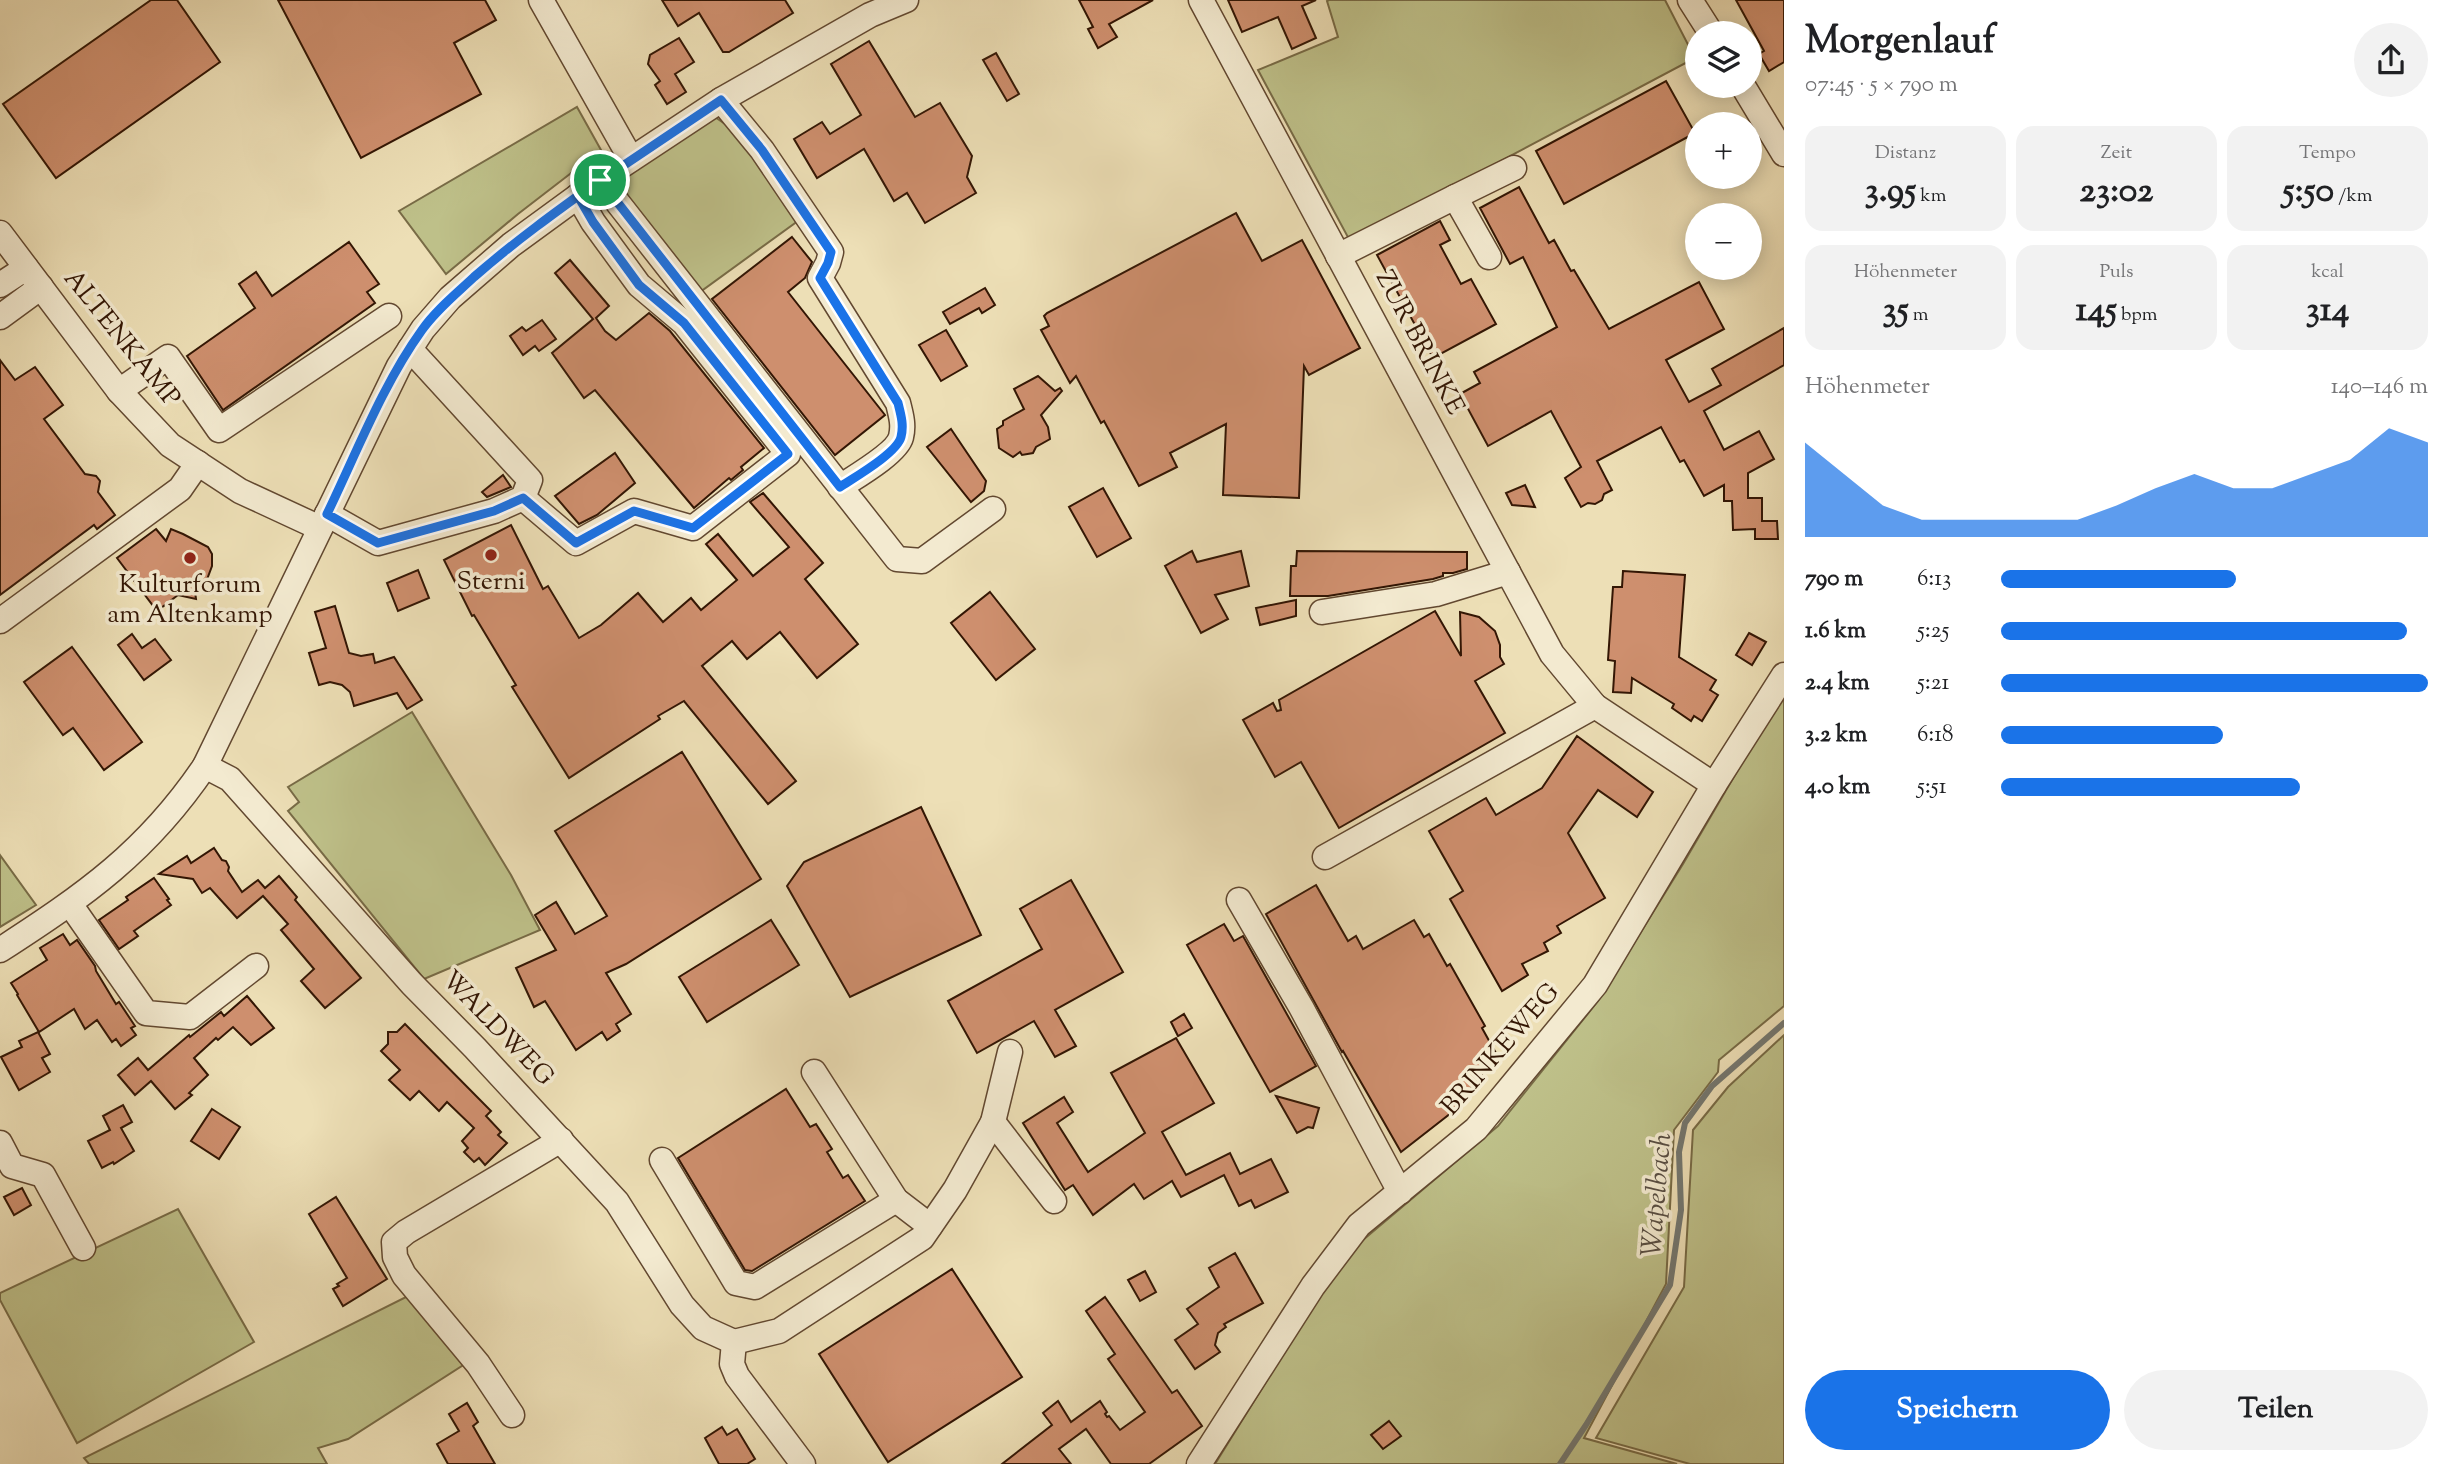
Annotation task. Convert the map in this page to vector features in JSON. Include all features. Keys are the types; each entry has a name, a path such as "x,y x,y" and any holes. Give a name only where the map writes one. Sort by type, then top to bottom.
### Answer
{"street":[{"path":"541,0 631,159"},
{"path":"0,950 70,904 108,875 145,842 183,798 205,766 399,366 423,328 450,299 511,245 631,159 866,8 906,0"},
{"name":"ZUR BRINKE","path":"1201,0 1552,654 1595,706 1714,785"},
{"path":"1690,0 1703,21"},
{"path":"1750,98 1784,154"},
{"path":"721,100 762,150 831,252 820,278 898,403 902,422 901,440 894,449 840,487"},
{"path":"1338,256 1514,168"},
{"path":"600,180 897,559 922,561 993,509"},
{"path":"410,349 530,480 523,498 576,543 634,511 693,528 788,454 684,323 639,285 593,222 578,196"},
{"path":"1455,197 1489,257"},
{"name":"ALTENKAMP","path":"0,233 119,391 170,444 240,491 378,543 494,511 523,498"},
{"path":"0,285 26,268"},
{"path":"0,317 41,288"},
{"path":"119,391 168,357 219,430 389,316"},
{"path":"0,621 180,489 198,463"},
{"path":"1322,612 1436,594 1508,572"},
{"name":"BRINKEWEG","path":"1199,1464 1313,1286 1359,1225 1476,1129 1595,985 1714,785 1784,675"},
{"path":"1325,857 1595,706"},
{"name":"WALDWEG","path":"205,766 230,779 412,984 617,1202 682,1305 703,1328 734,1342"},
{"path":"1240,900 1308,1019 1399,1192"},
{"path":"70,904 146,1013 190,1017 256,966"},
{"path":"803,1464 737,1376 732,1364 734,1342 779,1331 922,1238 955,1189 993,1122 1010,1052"},
{"path":"814,1072 896,1200 930,1226"},
{"path":"993,1122 1054,1201"},
{"path":"512,1415 478,1364 404,1275 395,1257 394,1242 406,1232 561,1140"},
{"path":"0,1143 12,1166 43,1175 83,1248"},
{"path":"662,1160 736,1283 755,1287 896,1200"}],"green space":[{"path":"1665,0 1685,39 1685,63 1350,241 1258,70 1338,37 1327,1"},
{"path":"577,107 601,150 446,274 399,211"},
{"path":"715,117 742,136 802,218 700,292 626,195 626,177"},
{"path":"1784,691 1784,1006 1719,1060 1718,1072 1674,1130 1666,1284 1584,1438 1677,1464 1215,1464 1344,1256 1498,1126 1598,1001 1683,864"},
{"path":"412,712 511,875 540,930 424,979 288,811 299,802 288,787"},
{"path":"0,855 36,905 0,927"},
{"path":"1784,1035 1784,1464 1690,1464 1596,1438 1684,1287 1693,1130 1728,1087"},
{"path":"178,1209 254,1342 77,1443 0,1300 0,1293"},
{"path":"410,1295 468,1362 348,1439 318,1448 327,1464 89,1464 84,1458"}],"building":[{"path":"151,0 177,0 220,62 56,178 3,104"},
{"path":"278,0 485,0 496,20 454,43 481,94 361,158"},
{"path":"662,0 785,0 793,13 729,52 723,52 699,13 678,26"},
{"path":"1079,0 1153,0 1109,24 1117,37 1098,48 1088,29 1093,27"},
{"path":"1228,0 1316,0 1302,6 1316,38 1292,49 1278,17 1242,32"},
{"path":"1736,0 1784,0 1784,62 1769,71 1762,59 1762,21 1748,21"},
{"path":"679,38 694,62 675,74 686,92 667,104 655,85 660,81 648,64 650,55"},
{"path":"869,41 915,117 940,103 972,156 967,177 976,193 925,223 907,193 894,201 864,149 817,178 794,139 822,122 830,134 861,115 831,64"},
{"path":"996,53 1019,94 1007,101 983,60"},
{"path":"1666,81 1685,115 1685,138 1564,204 1536,151"},
{"path":"1519,187 1549,243 1554,240 1609,329 1699,282 1724,329 1666,360 1689,402 1721,385 1712,369 1784,328 1784,365 1704,411 1724,450 1759,431 1774,459 1748,473 1748,498 1762,498 1762,521 1777,521 1778,539 1755,539 1755,529 1733,530 1732,501 1724,501 1724,485 1704,496 1684,460 1680,462 1661,427 1597,461 1612,490 1595,504 1588,503 1581,507 1565,478 1581,467 1551,411 1488,446 1460,394 1480,383 1474,372 1557,327 1523,257 1510,264 1480,208"},
{"path":"1236,213 1262,261 1302,240 1360,348 1309,375 1304,366 1299,498 1223,495 1226,424 1170,453 1177,467 1139,486 1076,376 1070,383 1041,330 1049,326 1044,316 1047,313"},
{"path":"1440,221 1450,240 1440,245 1461,284 1471,279 1496,324 1433,358 1377,255"},
{"path":"792,237 812,262 805,278 788,292 885,415 835,455 712,299"},
{"path":"349,242 379,284 367,292 375,303 223,410 187,356 255,308 239,284 256,272 272,296"},
{"path":"570,260 609,306 596,318 605,331 616,340 649,313 670,331 764,448 741,467 743,470 731,480 729,478 694,508 595,390 584,398 552,353 593,319 555,273"},
{"path":"985,288 995,305 982,313 979,308 950,324 943,312"},
{"path":"542,320 556,339 539,351 535,346 523,355 510,336 522,327 526,331"},
{"path":"946,330 967,366 941,381 919,345"},
{"path":"0,360 15,380 35,367 63,405 44,419 85,474 96,476 100,481 98,492 115,515 97,529 94,525 0,595"},
{"path":"1038,376 1055,391 1060,388 1062,391 1041,415 1048,427 1050,439 1036,447 1033,453 1022,455 1020,452 1013,457 999,448 997,429 1003,425 1003,421 1024,409 1014,389"},
{"path":"951,429 986,481 984,491 971,502 927,447"},
{"path":"615,453 635,483 597,515 579,524 555,496"},
{"path":"503,475 511,487 487,497 482,492"},
{"path":"1525,485 1535,507 1512,505 1506,493"},
{"path":"1103,488 1131,538 1097,557 1069,507"},
{"path":"763,493 823,563 805,579 858,644 817,678 780,632 747,659 732,641 702,666 796,781 768,804 684,701 569,778 512,687 516,685 474,615 472,616 444,560 511,525 543,589 548,586 579,638 601,625 638,593 663,622 691,598 701,610 737,580 706,544 718,534 753,576 789,547 750,502"},
{"path":"156,529 166,541 171,529 208,547 212,554 212,566 203,590 194,584 196,599 178,595 157,611 117,558"},
{"path":"1192,551 1197,562 1241,551 1249,586 1215,595 1228,619 1201,633 1165,566"},
{"path":"1297,551 1467,552 1467,569 1443,573 1443,576 1433,579 1328,596 1290,596 1291,566 1296,566"},
{"path":"418,570 429,598 398,611 387,583"},
{"path":"1623,571 1685,575 1679,657 1716,680 1710,690 1718,695 1702,721 1694,716 1691,721 1672,708 1674,704 1632,678 1631,693 1613,692 1615,661 1608,660 1613,587 1622,587"},
{"path":"990,592 1035,649 996,680 951,623"},
{"path":"1296,600 1296,616 1260,625 1256,608"},
{"path":"335,606 349,653 361,656 373,654 375,663 394,657 422,700 407,709 397,693 354,706 350,692 342,685 330,682 319,685 309,653 326,648 315,612"},
{"path":"1435,611 1461,656 1460,612 1479,617 1495,631 1504,664 1475,681 1505,733 1339,828 1301,762 1275,777 1243,720 1273,703 1277,711 1281,710 1279,700"},
{"path":"1749,633 1766,642 1752,665 1736,655"},
{"path":"132,634 142,648 155,639 171,660 144,680 118,645"},
{"path":"72,647 142,742 104,770 73,728 63,735 24,682"},
{"path":"1577,736 1653,792 1637,817 1598,790 1568,833 1605,898 1557,926 1561,933 1544,943 1548,951 1522,964 1528,975 1502,991 1450,899 1463,891 1429,831 1486,798 1496,815 1542,788"},
{"path":"682,752 761,879 626,964 606,973 631,1014 616,1024 620,1031 607,1040 602,1032 576,1050 545,1001 534,1007 516,968 556,950 535,915 556,902 575,934 607,916 555,831"},
{"path":"921,807 981,935 850,997 787,886 804,862"},
{"path":"214,848 222,860 226,861 228,871 242,892 258,880 265,888 279,876 297,897 295,900 361,978 325,1008 301,981 314,969 281,930 288,924 263,896 237,918 210,888 202,893 193,879 159,874 187,856 191,863"},
{"path":"154,878 171,905 134,931 138,936 119,949 99,920"},
{"path":"1071,880 1123,972 1055,1010 1076,1046 1055,1057 1034,1021 977,1053 948,1001 1042,949 1020,909"},
{"path":"1316,885 1348,941 1356,936 1363,949 1414,920 1424,937 1429,934 1447,966 1450,964 1485,1026 1482,1028 1497,1055 1451,1113 1401,1152 1266,914"},
{"path":"771,920 799,965 707,1022 679,977"},
{"path":"1224,924 1234,941 1243,936 1316,1066 1270,1092 1187,945"},
{"path":"63,934 70,945 77,940 116,1004 119,1002 135,1026 131,1028 136,1035 121,1046 116,1039 112,1042 97,1020 85,1029 74,1009 39,1032 17,995 11,983 47,960 40,948"},
{"path":"247,996 274,1028 251,1045 233,1027 218,1040 216,1038 194,1058 208,1075 189,1093 192,1095 175,1109 151,1081 135,1095 118,1075 138,1058 148,1070 189,1035 190,1037 221,1012 224,1016"},
{"path":"1184,1014 1192,1028 1178,1036 1171,1022"},
{"path":"405,1024 491,1111 486,1116 501,1132 498,1135 507,1143 485,1165 479,1158 474,1162 464,1152 468,1148 462,1141 474,1128 447,1102 439,1111 419,1091 410,1100 389,1080 400,1070 381,1051 388,1044 388,1032 397,1032"},
{"path":"38,1032 50,1054 42,1058 50,1072 19,1090 1,1057 22,1047 19,1041"},
{"path":"1176,1038 1214,1103 1162,1132 1186,1175 1230,1153 1240,1174 1271,1159 1288,1192 1255,1208 1251,1200 1239,1206 1224,1175 1181,1197 1172,1181 1144,1199 1134,1184 1093,1215 1073,1185 1065,1190 1023,1123 1064,1097 1073,1112 1057,1123 1088,1172 1145,1133 1111,1073"},
{"path":"786,1089 810,1127 816,1124 832,1149 827,1152 843,1178 848,1175 865,1201 752,1271 745,1270 678,1158"},
{"path":"1276,1096 1319,1108 1313,1128 1308,1127 1297,1133"},
{"path":"123,1105 132,1122 121,1128 134,1151 102,1168 88,1141 110,1130 103,1116"},
{"path":"212,1109 240,1127 219,1159 191,1141"},
{"path":"22,1188 31,1205 14,1215 4,1197"},
{"path":"336,1197 387,1279 343,1306 333,1289 347,1278 309,1214"},
{"path":"1235,1253 1263,1303 1224,1324 1226,1327 1218,1333 1215,1345 1220,1352 1195,1369 1175,1340 1198,1324 1187,1309 1219,1287 1209,1268"},
{"path":"952,1269 1022,1377 888,1462 819,1354"},
{"path":"1145,1271 1156,1292 1140,1301 1128,1280"},
{"path":"1105,1297 1172,1393 1177,1390 1202,1426 1149,1464 1111,1464 1086,1429 1059,1449 1071,1464 1002,1464 1052,1425 1043,1413 1058,1401 1071,1422 1100,1401 1107,1417 1109,1416 1120,1430 1145,1412 1108,1359 1115,1354 1086,1311"},
{"path":"467,1403 478,1422 473,1426 495,1464 448,1464 437,1444 459,1431 449,1414"},
{"path":"1389,1421 1401,1436 1383,1449 1371,1435"},
{"path":"722,1427 727,1435 737,1429 755,1459 747,1464 719,1464 705,1438"}],"waterway":[{"name":"Wapelbach","path":"1560,1464 1670,1285 1681,1210 1679,1152 1685,1123 1712,1086 1784,1023"}],"place":[{"name":"Sterni","path":"491,555"},
{"name":"Kulturforum am Altenkamp","path":"190,558"}],"route":[{"path":"600,180 578,196 511,245 450,299 423,328 399,366 327,514 378,543 494,511 523,498 576,543 634,511 693,528 788,454 684,323 639,285 593,222 578,196 600,180 721,100 762,150 831,252 820,278 898,403 902,422 901,440 894,449 840,487 600,180"}]}
